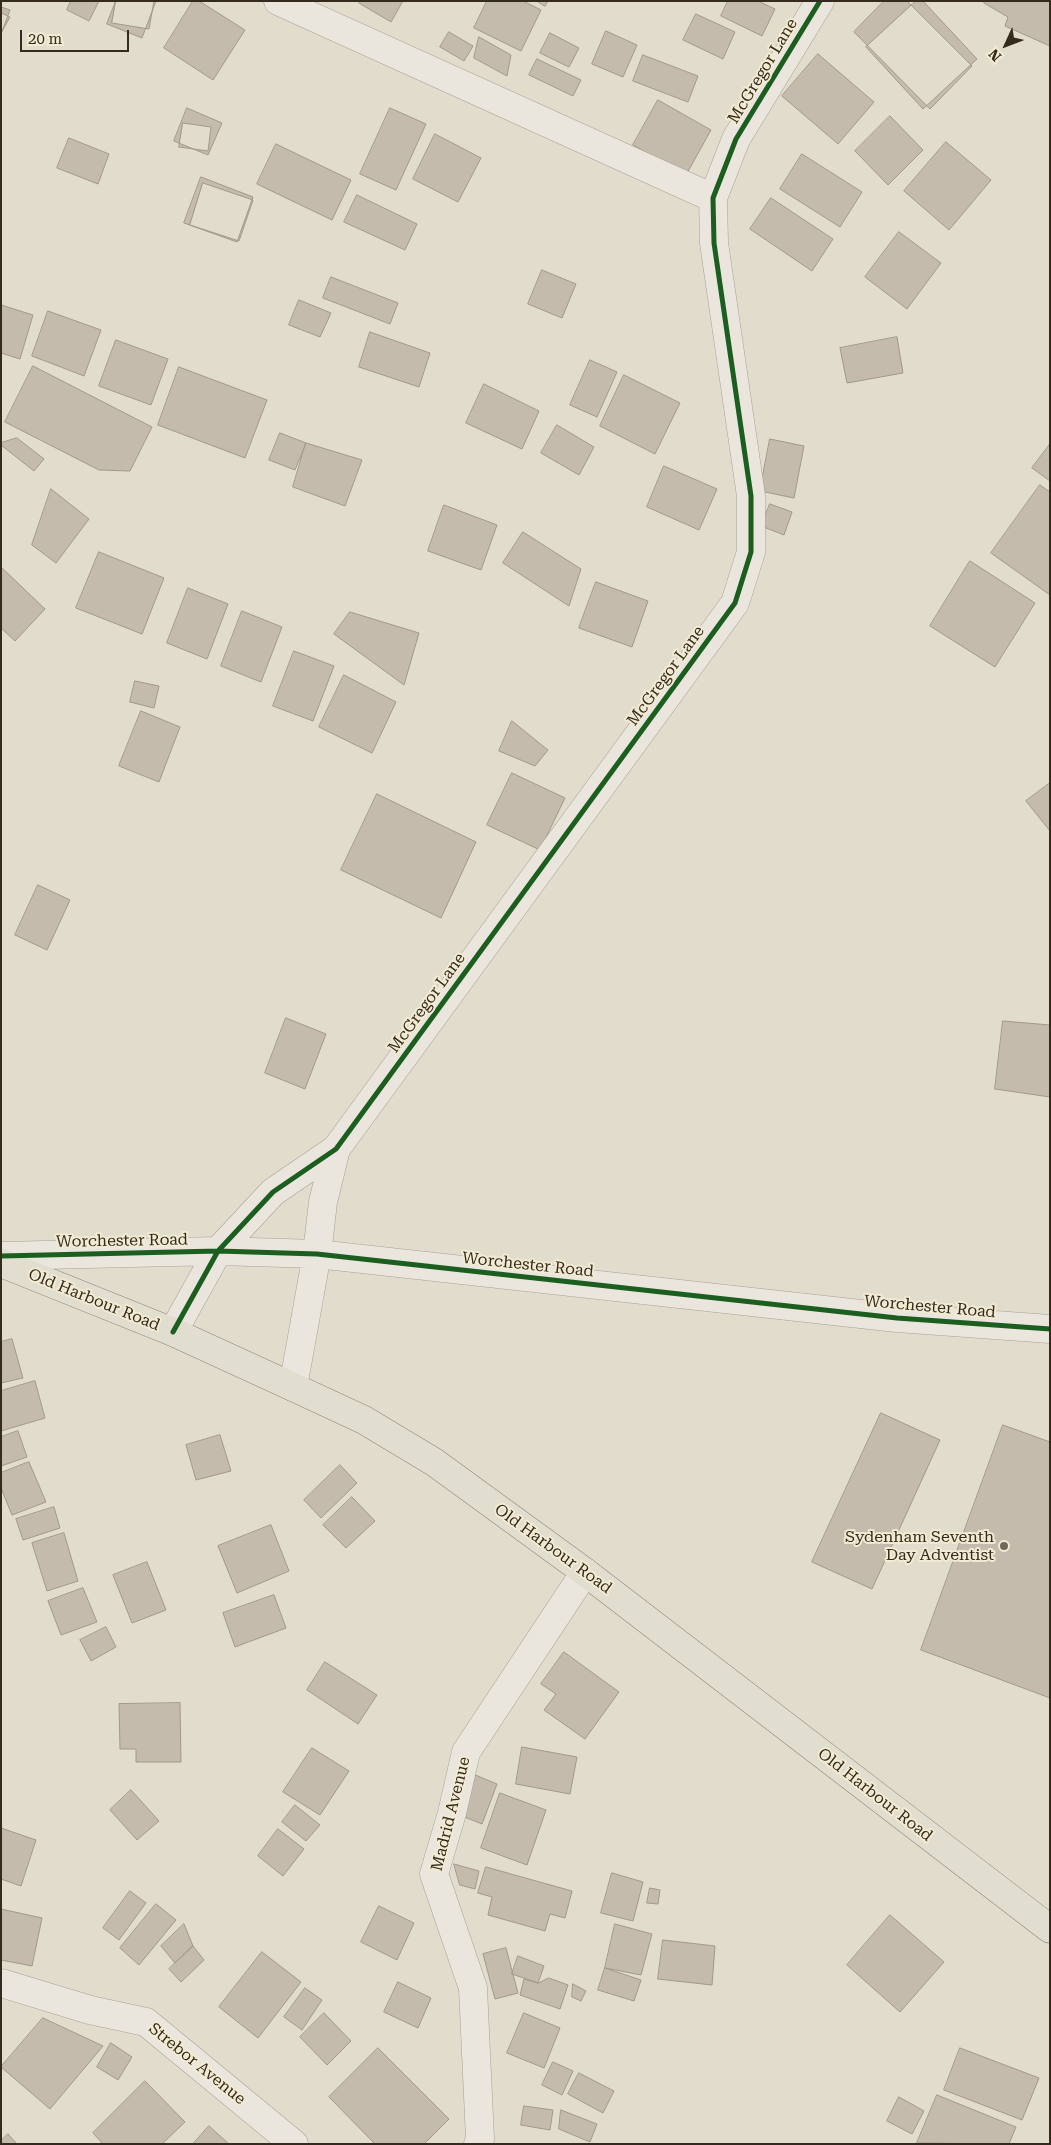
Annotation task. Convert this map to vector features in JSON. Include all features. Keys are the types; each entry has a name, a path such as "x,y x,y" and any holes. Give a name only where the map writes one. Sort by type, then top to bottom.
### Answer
{"main road":[{"name":"Old Harbour Road","path":"1,1262 174,1332 364,1420 434,1462 585,1572 1050,1929"}],"street":[{"path":"278,1 713,198"},
{"name":"McGregor Lane","path":"174,1332 218,1251 273,1192 336,1149 735,603 751,552 751,496 714,242 713,198 736,139 820,1"},
{"name":"McGregor Lane","path":"293,1387 318,1254 323,1202 336,1149"},
{"name":"Worchester Road","path":"1,1256 218,1251 318,1254 887,1317 1050,1329"},
{"name":"Madrid Avenue","path":"478,2144 480,2139 473,1988 434,1874 452,1813 466,1752 585,1572"},
{"name":"Strebor Avenue","path":"1,1983 90,2010 146,2022 294,2144"}],"building":[{"path":"71,1 99,1 89,21 67,10"},
{"path":"116,1 156,1 142,38 107,24"},
{"path":"116,1 154,1 149,29 112,23"},
{"path":"193,1 199,1 245,30 213,80 164,48"},
{"path":"360,1 403,1 391,22 359,3"},
{"path":"487,1 523,1 541,10 521,51 474,28"},
{"path":"537,1 548,1 545,6"},
{"path":"728,1 758,1 775,9 762,36 721,16"},
{"path":"884,1 907,1 972,66 930,109 854,32"},
{"path":"916,1 923,1 977,59 923,109 866,47"},
{"path":"985,1 1050,1 1050,46 1005,26 1008,17 984,3"},
{"path":"1,7 10,10 1,34"},
{"path":"1,13 10,17 1,33"},
{"path":"696,14 735,32 723,59 683,40"},
{"path":"606,31 637,45 623,77 592,64"},
{"path":"449,32 473,46 464,61 440,47"},
{"path":"550,33 579,48 569,67 540,53"},
{"path":"479,37 511,55 507,76 474,58"},
{"path":"818,54 874,102 838,144 782,96"},
{"path":"643,55 698,76 688,102 633,81"},
{"path":"537,59 581,80 573,96 529,75"},
{"path":"658,100 711,130 686,175 633,145"},
{"path":"187,108 222,123 208,155 174,141"},
{"path":"390,108 426,124 396,190 360,174"},
{"path":"890,116 923,150 888,185 855,151"},
{"path":"183,123 211,127 208,151 179,147"},
{"path":"435,134 481,158 458,202 413,179"},
{"path":"69,138 109,154 98,184 57,168"},
{"path":"946,142 991,180 949,230 904,191"},
{"path":"276,144 351,180 332,220 257,184"},
{"path":"802,154 862,192 840,227 780,189"},
{"path":"201,177 253,197 237,242 184,223"},
{"path":"203,183 253,200 239,241 190,225"},
{"path":"357,195 417,224 405,250 344,222"},
{"path":"771,198 833,239 812,271 750,229"},
{"path":"899,232 941,263 907,309 865,277"},
{"path":"542,270 576,284 562,318 528,304"},
{"path":"331,277 398,303 390,324 323,298"},
{"path":"299,300 331,313 320,337 289,325"},
{"path":"1,305 33,315 20,359 1,353"},
{"path":"48,311 101,330 84,376 32,356"},
{"path":"370,332 430,353 419,387 359,367"},
{"path":"897,337 903,373 847,383 840,348"},
{"path":"116,340 168,359 151,405 99,386"},
{"path":"590,360 617,372 597,417 570,405"},
{"path":"33,366 152,427 130,471 99,470 5,422"},
{"path":"179,367 267,400 245,458 158,425"},
{"path":"624,375 680,403 655,454 600,426"},
{"path":"484,384 539,411 522,449 466,423"},
{"path":"557,425 594,447 579,475 541,453"},
{"path":"280,433 306,443 295,470 269,460"},
{"path":"17,438 44,459 34,471 1,445 1,443"},
{"path":"770,439 804,446 794,498 760,491"},
{"path":"306,443 362,460 345,506 293,487"},
{"path":"1050,444 1050,481 1032,468"},
{"path":"664,466 717,489 699,530 647,507"},
{"path":"1040,485 1050,492 1050,595 991,553"},
{"path":"51,489 89,519 56,563 32,545"},
{"path":"770,504 792,512 784,535 761,526"},
{"path":"444,505 497,525 481,570 428,551"},
{"path":"523,532 581,569 569,606 503,563"},
{"path":"99,552 164,578 142,634 76,608"},
{"path":"970,561 1035,603 995,667 930,626"},
{"path":"1,567 45,609 15,641 1,628"},
{"path":"596,582 648,601 632,647 579,628"},
{"path":"188,588 228,604 207,659 167,643"},
{"path":"242,611 282,627 261,682 221,666"},
{"path":"350,612 419,633 404,685 334,634"},
{"path":"294,651 334,666 313,721 273,706"},
{"path":"344,675 396,702 372,753 319,727"},
{"path":"135,681 159,686 154,708 130,702"},
{"path":"141,711 180,727 159,782 119,766"},
{"path":"512,721 548,750 535,766 499,751"},
{"path":"512,773 565,798 540,850 487,825"},
{"path":"1050,783 1050,831 1026,801"},
{"path":"377,794 476,842 441,918 341,870"},
{"path":"38,885 70,900 47,950 15,935"},
{"path":"286,1018 326,1034 305,1089 265,1073"},
{"path":"1003,1021 1050,1025 1050,1097 995,1089"},
{"path":"12,1339 23,1378 1,1383 1,1342"},
{"path":"35,1381 45,1418 1,1431 1,1391"},
{"path":"881,1413 940,1440 872,1589 812,1562"},
{"name":"Sydenham Seventh Day Adventist","path":"1003,1425 1050,1442 1050,1698 921,1650"},
{"path":"18,1431 27,1457 1,1466 1,1437"},
{"path":"220,1435 231,1471 196,1480 186,1445"},
{"path":"29,1462 46,1502 12,1515 1,1488 1,1473"},
{"path":"340,1465 357,1483 321,1518 304,1500"},
{"path":"352,1497 375,1521 346,1548 323,1525"},
{"path":"54,1507 60,1528 23,1540 16,1519"},
{"path":"271,1525 289,1571 237,1593 218,1546"},
{"path":"64,1533 78,1581 47,1591 32,1543"},
{"path":"147,1562 166,1610 132,1623 113,1575"},
{"path":"83,1588 97,1622 61,1635 48,1601"},
{"path":"274,1595 286,1628 235,1647 223,1613"},
{"path":"106,1627 116,1647 91,1661 80,1640"},
{"path":"564,1652 619,1692 585,1739 544,1710 556,1694 541,1684"},
{"path":"325,1662 377,1695 358,1724 307,1690"},
{"path":"180,1703 181,1762 136,1762 136,1749 120,1749 119,1704"},
{"path":"522,1747 577,1757 570,1794 516,1784"},
{"path":"312,1748 349,1771 320,1815 283,1792"},
{"path":"473,1774 497,1784 482,1824 457,1814"},
{"path":"131,1790 159,1821 137,1840 110,1810"},
{"path":"500,1793 546,1810 527,1865 481,1848"},
{"path":"295,1805 320,1825 306,1841 282,1822"},
{"path":"1,1828 36,1840 21,1886 1,1879"},
{"path":"278,1829 304,1849 283,1876 258,1856"},
{"path":"454,1864 479,1871 475,1889 460,1885"},
{"path":"486,1867 572,1891 565,1918 550,1914 545,1931 488,1915 492,1897 478,1893"},
{"path":"612,1873 643,1882 633,1921 601,1913"},
{"path":"650,1888 660,1890 658,1904 647,1903"},
{"path":"130,1891 146,1903 119,1940 103,1928"},
{"path":"156,1904 176,1920 139,1965 120,1948"},
{"path":"379,1906 414,1923 397,1960 361,1942"},
{"path":"1,1909 42,1918 32,1966 1,1960"},
{"path":"890,1915 944,1962 900,2012 847,1965"},
{"path":"184,1924 193,1946 175,1963 161,1946"},
{"path":"615,1924 652,1934 641,1975 605,1968"},
{"path":"663,1940 715,1946 712,1985 658,1979"},
{"path":"193,1946 204,1960 181,1982 169,1969"},
{"path":"506,1948 518,1993 495,1999 483,1954"},
{"path":"262,1952 301,1982 258,2038 219,2007"},
{"path":"518,1956 544,1966 538,1983 512,1974"},
{"path":"605,1968 641,1980 634,2001 598,1990"},
{"path":"549,1978 568,1985 560,2009 520,1995 524,1979 538,1983"},
{"path":"398,1982 431,1998 418,2028 384,2012"},
{"path":"573,1984 586,1991 581,2001 572,1997"},
{"path":"305,1988 322,2000 302,2030 284,2017"},
{"path":"324,2013 351,2041 327,2065 300,2037"},
{"path":"524,2013 560,2028 544,2068 507,2053"},
{"path":"43,2018 103,2046 50,2109 1,2067"},
{"path":"111,2043 132,2057 118,2080 97,2067"},
{"path":"378,2048 449,2119 424,2144 375,2144 329,2097"},
{"path":"960,2048 1039,2078 1022,2120 944,2090"},
{"path":"553,2062 573,2071 562,2095 542,2085"},
{"path":"579,2073 614,2091 603,2113 568,2094"},
{"path":"145,2081 185,2122 162,2144 103,2144 93,2133"},
{"path":"937,2095 1016,2127 1009,2144 917,2143"},
{"path":"899,2097 924,2111 912,2134 887,2121"},
{"path":"524,2106 553,2110 550,2130 521,2125"},
{"path":"561,2110 597,2124 590,2142 559,2129"},
{"path":"209,2126 229,2144 193,2144"},
{"path":"8,2134 17,2144 1,2144 1,2141"}],"cycle path":[{"path":"173,1332 218,1251 273,1192 336,1149 735,603 751,552 751,496 714,243 713,198 736,139 820,1"},
{"path":"1,1256 218,1251 317,1254 897,1318 1050,1329"}],"place":[{"name":"Sydenham Seventh Day Adventist","path":"1004,1546"}]}
